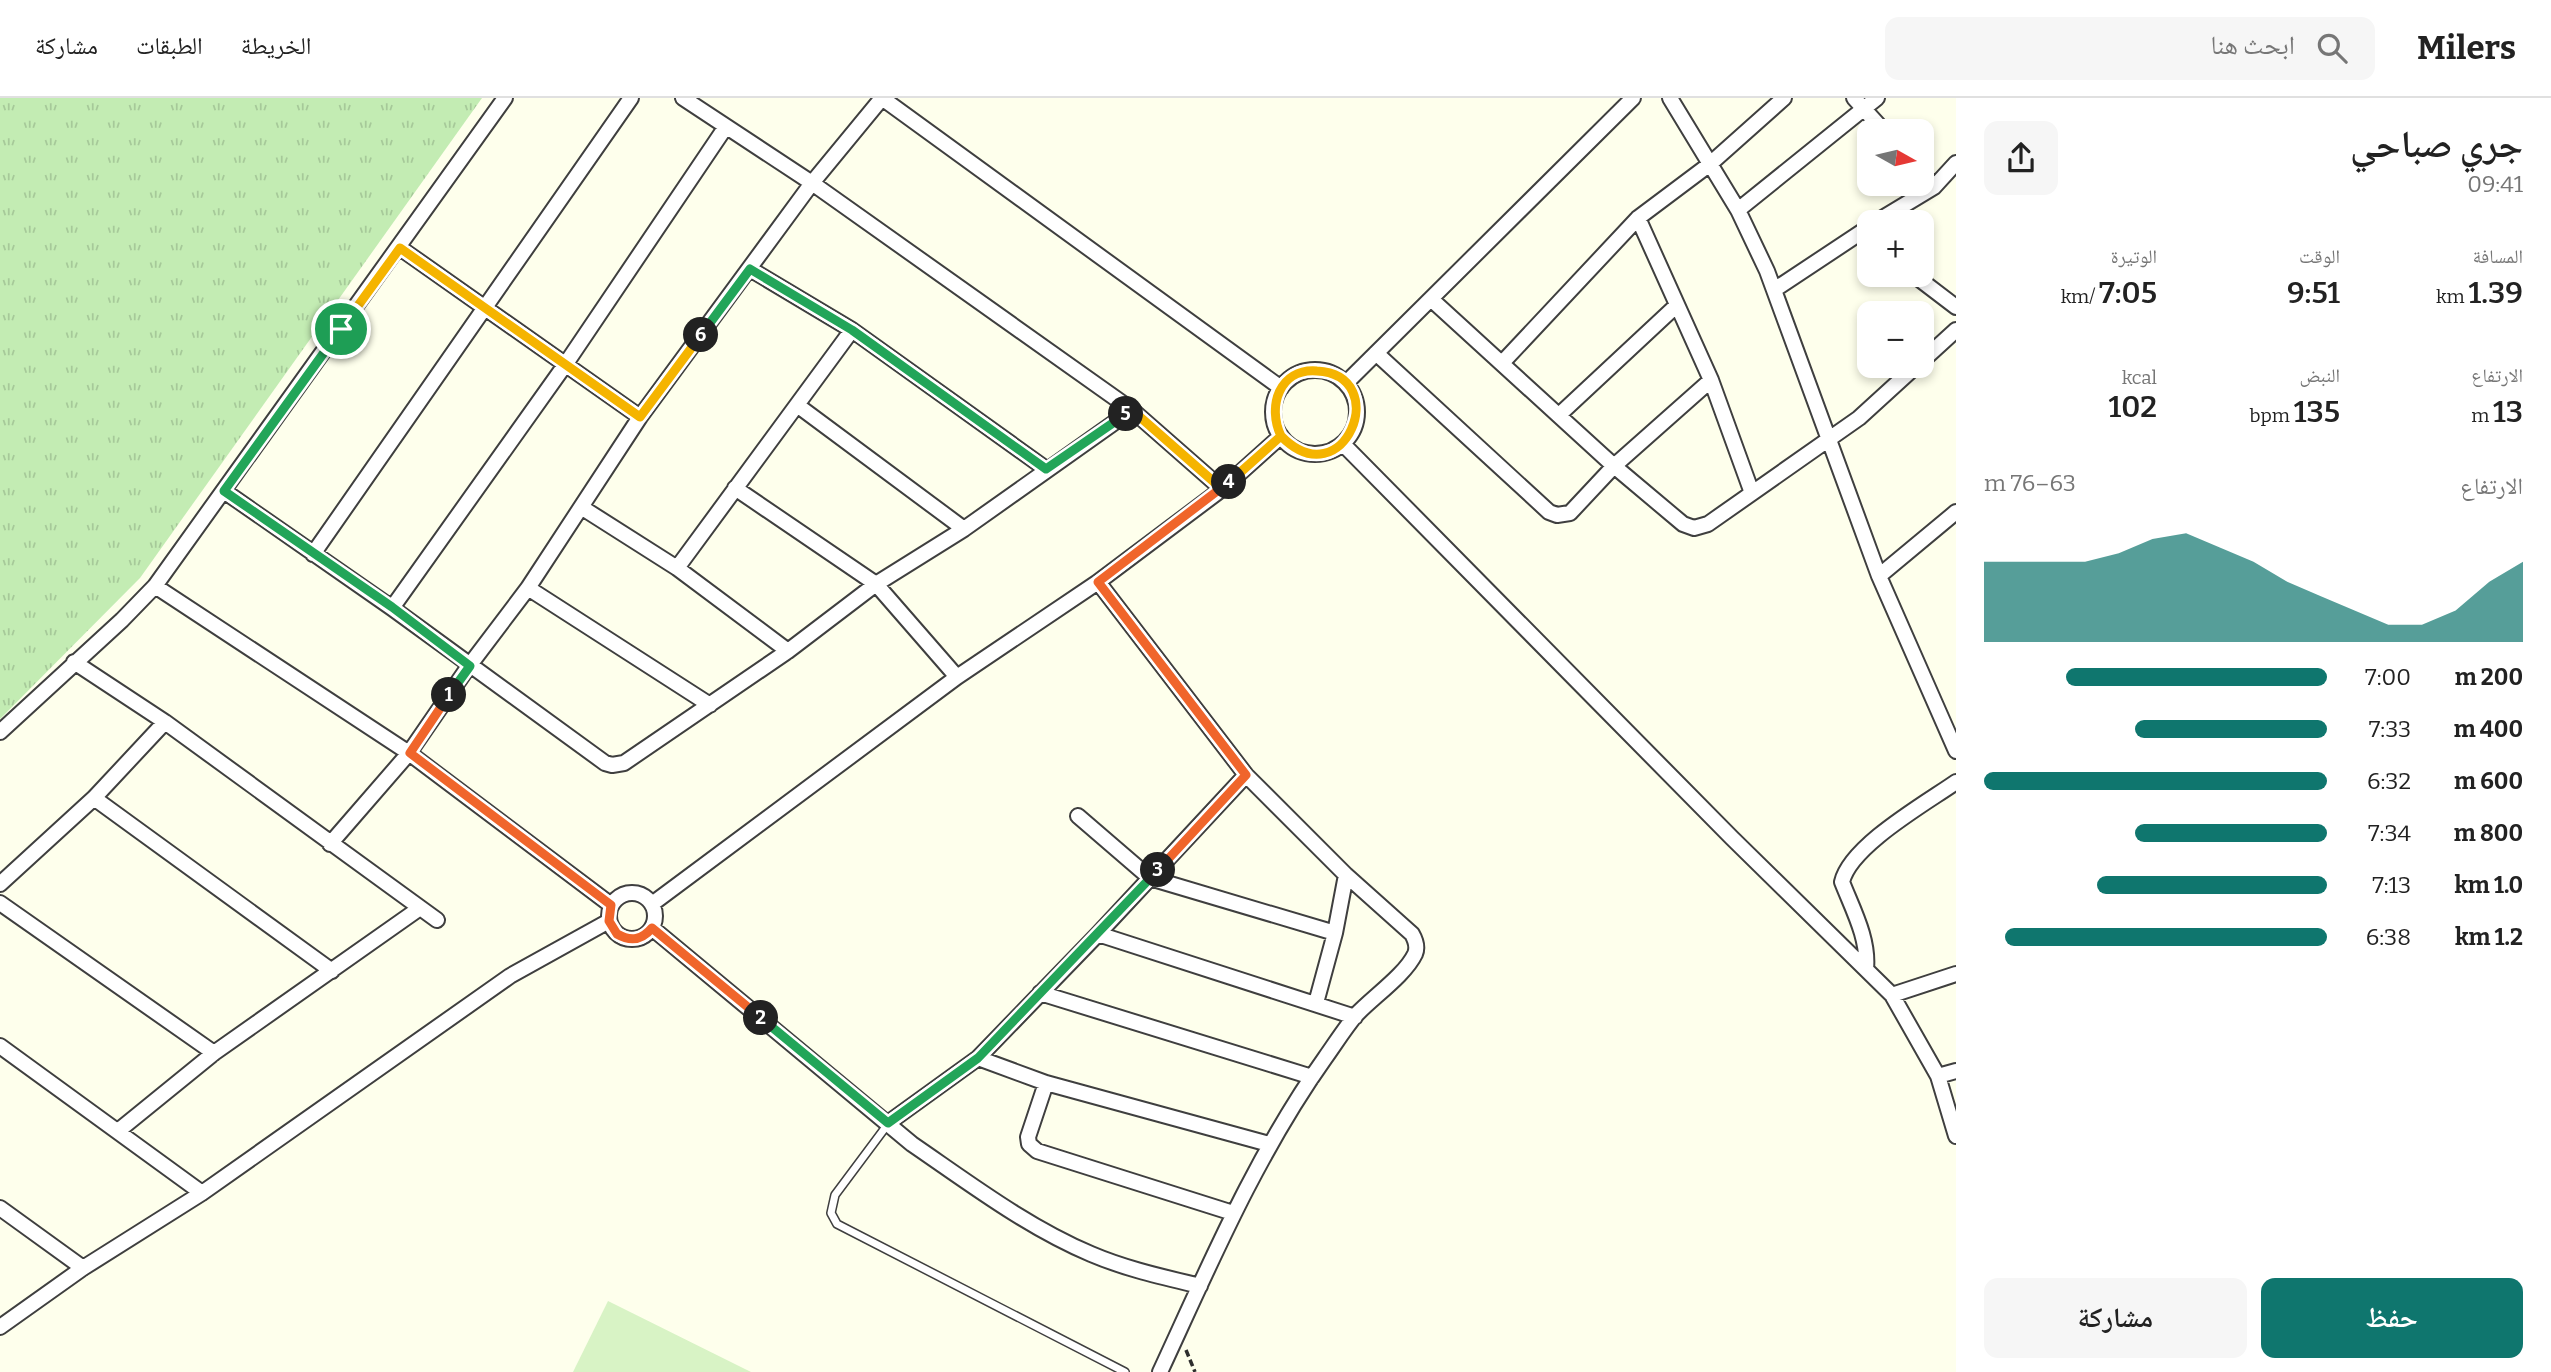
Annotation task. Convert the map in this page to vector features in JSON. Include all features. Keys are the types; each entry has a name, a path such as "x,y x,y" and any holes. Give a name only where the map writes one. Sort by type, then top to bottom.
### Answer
{"street":[{"path":"0,732 122,620 155,586 505,98"},
{"path":"313,554 631,98"},
{"path":"683,98 812,183 1132,410 1222,489"},
{"path":"330,844 410,753 528,588 640,417 812,183 882,98 1281,388"},
{"path":"1346,383 1633,98"},
{"path":"1670,98 1738,210 1774,290 1879,576 1956,751"},
{"path":"1502,363 1638,218 1710,164 1784,98"},
{"path":"1854,98 1873,119"},
{"path":"1738,210 1877,98"},
{"path":"392,607 565,365 725,128"},
{"path":"1934,187 1956,163"},
{"path":"1896,210 1919,196"},
{"path":"1638,218 1711,380 1752,493"},
{"path":"1774,290 1857,239"},
{"path":"400,248 640,417"},
{"path":"750,269 852,330 1046,469"},
{"path":"1930,287 1956,307"},
{"path":"1431,299 1614,466 1684,524 1694,528 1707,524 1829,440 1859,418 1903,378"},
{"path":"1559,415 1677,305"},
{"path":"677,568 852,330"},
{"path":"1934,350 1956,330"},
{"path":"1376,354 1549,512 1558,515 1570,513 1614,466 1711,380"},
{"path":"1313,370 1336,376 1346,383 1357,407 1356,421 1343,444 1331,451 1304,453 1281,436 1275,425 1273,412 1281,388 1301,373 1313,370"},
{"path":"797,405 964,529"},
{"path":"224,491 392,607 594,755 612,765 624,763 710,705 788,651 876,584 964,529 1132,410"},
{"path":"652,904 957,677 1098,582 1222,489 1281,436"},
{"path":"1343,444 1732,838 1892,995 1938,1076 1956,1136"},
{"path":"735,488 876,584 957,677"},
{"path":"581,507 677,568 788,651"},
{"path":"1879,576 1955,514"},
{"path":"1098,582 1246,775 1346,875 1412,934 1416,942 1416,951 1410,962 1354,1017 1269,1144 1233,1213 1160,1372"},
{"path":"155,586 410,753 611,905"},
{"path":"528,588 710,705"},
{"path":"74,662 165,722 437,920"},
{"path":"0,884 94,798 165,722"},
{"path":"888,1123 978,1058 1246,775"},
{"path":"1866,970 1865,941 1842,882 1844,874 1873,839 1956,782"},
{"path":"94,798 332,971"},
{"path":"1078,816 1150,878 1335,933"},
{"path":"1317,1003 1346,875"},
{"path":"631,893 639,894 652,904 655,920 652,928 640,938 632,940 617,934 609,921 611,905 616,898 631,893"},
{"path":"0,903 214,1053"},
{"path":"118,1130 214,1053 420,908"},
{"path":"0,1327 83,1268 202,1193 510,976 609,921"},
{"path":"652,928 888,1123 955,1173 1039,1228 1089,1254 1120,1266 1200,1286"},
{"path":"1098,934 1354,1017"},
{"path":"1892,995 1956,974"},
{"path":"1040,993 1312,1077"},
{"path":"0,1046 202,1193"},
{"path":"978,1058 1046,1083 1269,1144"},
{"path":"1938,1076 1956,1071"},
{"path":"1046,1083 1028,1137 1029,1144 1037,1151 1233,1213"},
{"path":"0,1208 83,1268"}],"lane":[{"path":"888,1123 835,1195 831,1213 838,1224 1125,1372"}],"green space":[{"path":"0,98 482,98 140,578 0,719"},
{"path":"608,1301 751,1372 573,1372"}],"route":[{"path":"341,329 224,491 392,607 470,666 410,753 611,905 609,921 617,934 632,940 647,934 652,928 888,1123 978,1058 1246,775 1098,582 1222,489 1281,436 1304,453 1317,454 1331,451 1343,444 1356,421 1357,407 1346,383 1325,371 1313,370 1290,379 1281,388 1273,412 1275,425 1281,436 1222,489 1132,410 1046,469 852,330 750,269 640,417 400,248 341,329"}]}
